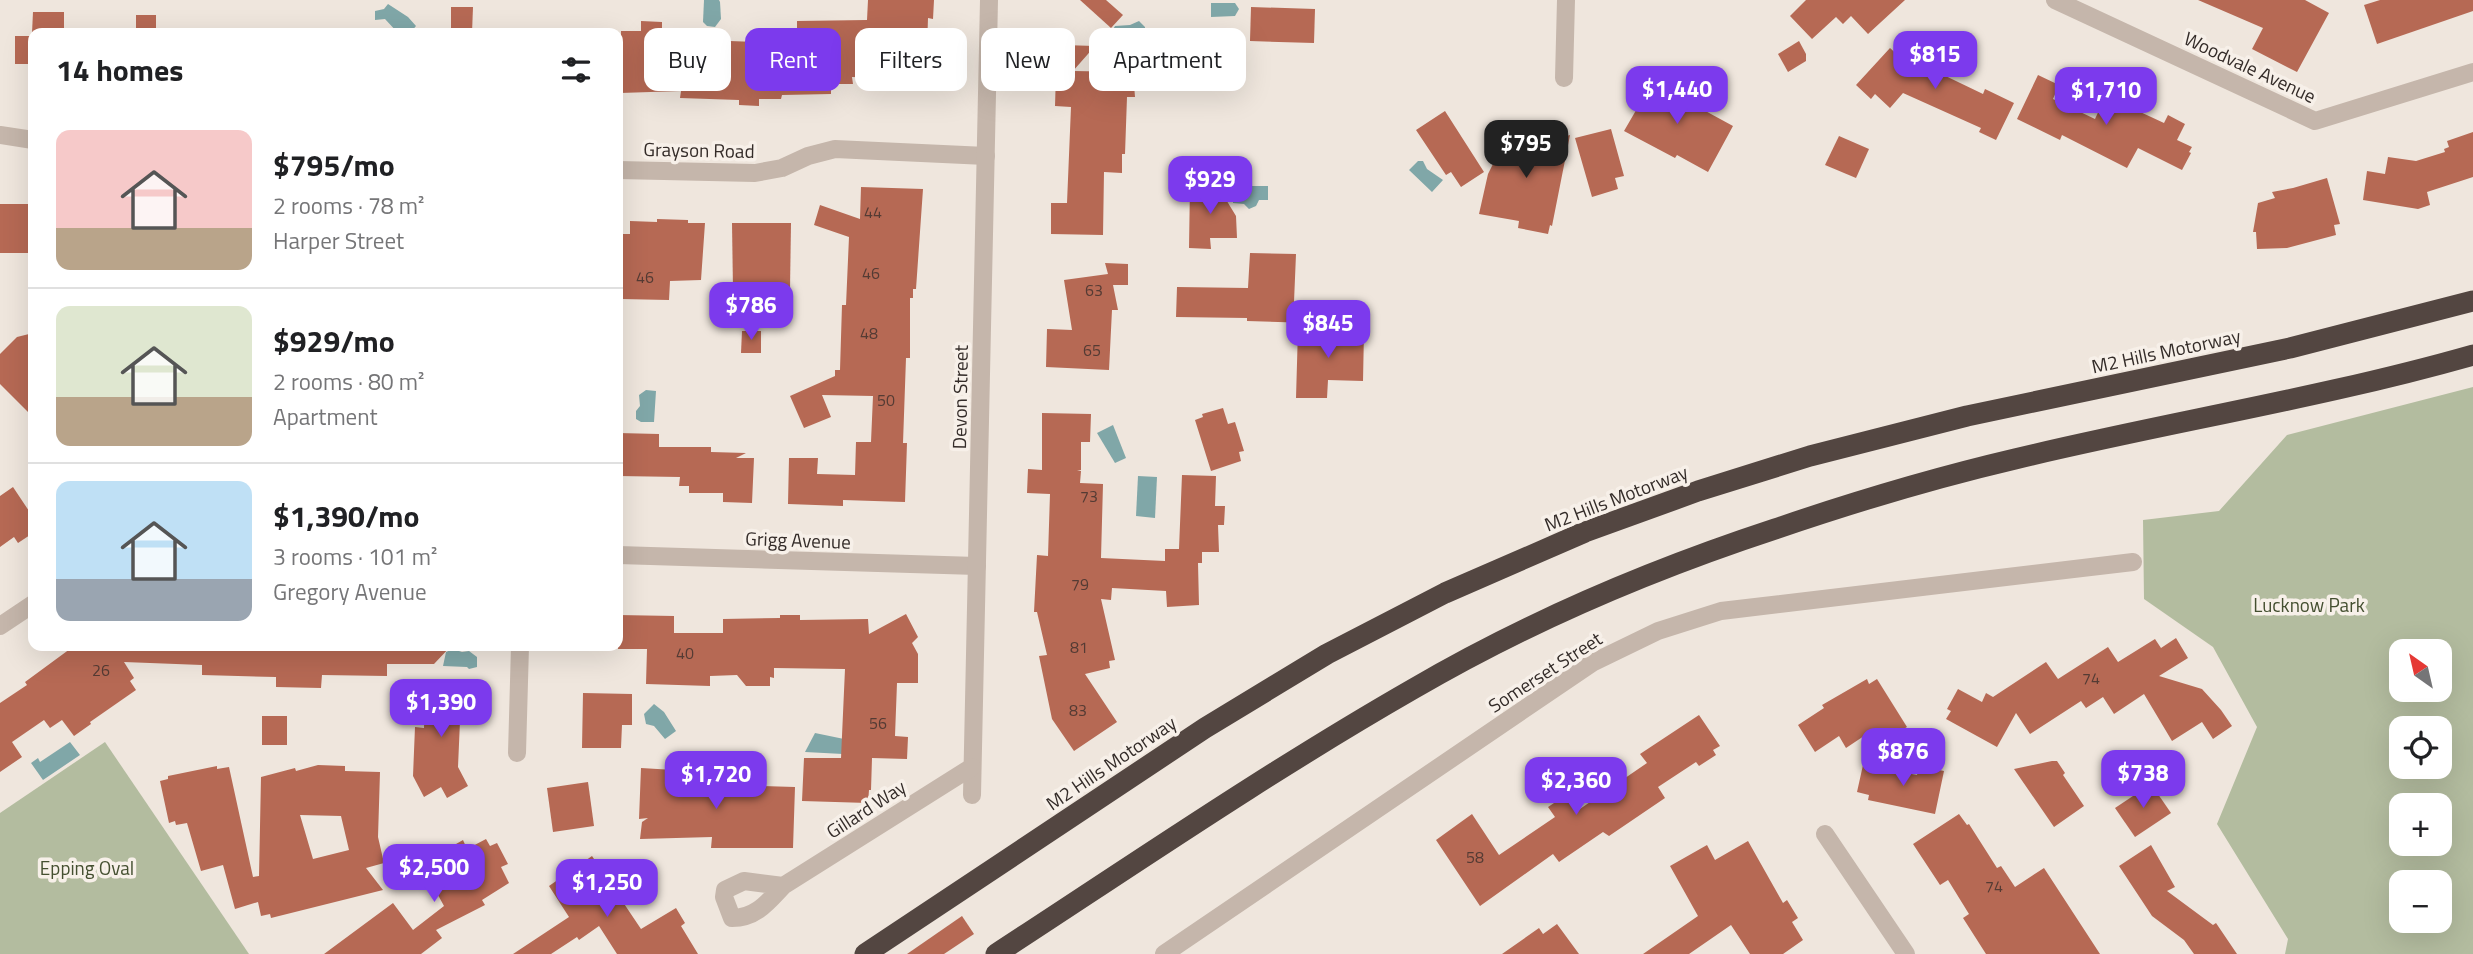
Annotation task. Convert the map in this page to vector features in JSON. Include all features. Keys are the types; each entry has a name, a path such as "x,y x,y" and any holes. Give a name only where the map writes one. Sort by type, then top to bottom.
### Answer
{"highway":[{"name":"M2 Hills Motorway","path":"865,954 1205,727 1327,654 1445,593 1585,532 1698,491 1810,456 1967,416 2290,348 2473,301"},
{"path":"996,954 1295,758 1416,687 1522,631 1647,576 1772,530 2016,458 2326,393 2473,355"}],"street":[{"name":"Devon Street","path":"972,795 989,0"},
{"path":"1564,78 1566,0"},
{"name":"Woodvale Avenue","path":"2055,0 2315,121 2473,72"},
{"path":"0,135 28,139"},
{"name":"Grayson Road","path":"623,170 755,173 835,149 986,156"},
{"name":"Grigg Avenue","path":"623,555 976,566"},
{"name":"Somerset Street","path":"1164,954 1592,663 1658,631 1721,611 2133,562"},
{"path":"0,626 28,607"},
{"path":"517,753 520,651"},
{"name":"Gillard Way","path":"783,886 972,767"},
{"path":"1825,834 1906,954"}],"green space":[{"name":"Lucknow Park","path":"2473,387 2473,954 2285,954 2288,939 2217,824 2257,727 2213,647 2144,599 2143,520 2219,511 2287,435"},
{"name":"Epping Oval","path":"105,742 249,954 0,954 0,813"}],"water":[{"path":"704,0 720,2 721,19 715,27 707,26 703,22"},
{"path":"1211,3 1235,3 1239,9 1235,16 1211,17"},
{"path":"388,4 408,17 416,26 393,28 385,19 375,20 375,11 384,9"},
{"path":"1139,21 1145,28 1114,28 1115,26"},
{"path":"1418,161 1423,161 1427,169 1443,180 1432,192 1409,170"},
{"path":"1233,186 1268,186 1268,200 1259,200 1256,206 1249,209 1244,204 1233,203"},
{"path":"646,390 656,391 654,422 641,422 636,419 636,411 640,406 639,395"},
{"path":"1113,425 1126,458 1115,463 1097,433"},
{"path":"1138,476 1157,477 1155,518 1136,516"},
{"path":"469,651 477,657 477,667 469,669 443,666 446,652"},
{"path":"654,704 664,712 676,731 665,739 654,726 646,724 644,714"},
{"path":"815,733 844,739 843,754 805,752"},
{"path":"70,742 80,755 43,780 31,763 38,758 40,762"}],"building":[{"path":"868,0 934,0 933,19 928,18 928,28 855,28 853,84 841,84 841,28 797,28 797,21 867,20"},
{"path":"1080,0 1106,0 1123,15 1111,28"},
{"path":"1806,0 1905,0 1868,34 1851,16 1843,24 1836,17 1812,39 1790,16"},
{"path":"2198,0 2305,0 2329,13 2297,72 2252,49 2263,28"},
{"path":"2380,0 2473,0 2473,11 2377,44 2364,5"},
{"path":"451,7 473,7 472,28 451,28"},
{"path":"1251,7 1315,9 1314,43 1250,41"},
{"path":"33,12 64,12 64,28 32,28"},
{"path":"136,15 156,15 156,28 136,28"},
{"path":"641,21 662,22 662,28 644,28 644,91 681,91 623,93 623,31 641,31"},
{"path":"15,36 28,36 28,64 15,64"},
{"path":"731,41 745,42 745,91 831,91 831,94 782,95 781,99 759,99 759,106 739,105 739,100 680,98 681,91 731,91"},
{"path":"1799,41 1806,54 1806,61 1788,72 1778,54"},
{"path":"1075,45 1089,46 1089,53 1075,69"},
{"path":"1919,47 1936,63 1931,69 1983,94 1985,89 2014,103 1996,140 1979,132 1981,128 1903,93 1890,108 1875,94 1871,99 1856,85 1890,48 1905,62"},
{"path":"1075,71 1089,71 1089,91 1135,91 1135,97 1127,97 1122,173 1104,172 1103,235 1051,234 1051,203 1067,203 1071,107 1055,106 1055,91 1075,91"},
{"path":"2038,75 2059,85 2053,99 2095,119 2108,91 2125,99 2123,104 2164,123 2168,115 2185,124 2177,140 2192,147 2182,170 2138,148 2127,168 2062,135 2060,140 2017,119"},
{"path":"1643,77 1733,126 1708,172 1624,131 1642,100 1633,95"},
{"path":"1445,111 1484,172 1461,187 1451,172 1446,175 1416,130"},
{"path":"1513,124 1534,128 1533,134 1556,139 1570,135 1552,226 1550,225 1548,234 1518,228 1519,221 1479,214 1488,174 1503,144 1508,145"},
{"path":"1611,129 1624,176 1615,178 1618,189 1592,197 1575,138"},
{"path":"2473,132 2473,177 2427,192 2430,205 2418,209 2363,200 2367,171 2385,174 2388,157 2416,161 2445,152 2444,149 2449,147 2447,141"},
{"path":"1839,136 1869,149 1856,178 1825,165"},
{"path":"2327,178 2340,224 2334,225 2336,235 2287,248 2257,249 2256,232 2253,232 2258,203 2275,198 2272,192"},
{"path":"1222,184 1222,193 1236,216 1237,238 1210,238 1211,249 1189,248 1190,185"},
{"path":"861,187 923,189 916,289 913,289 913,298 910,298 910,358 906,358 903,443 907,443 905,502 843,500 843,506 788,504 789,458 818,458 817,474 855,475 856,442 871,442 873,396 822,395 831,417 804,428 790,396 835,376 835,370 840,370 842,305 846,305 849,237 814,225 820,205 860,219"},
{"path":"0,204 28,204 28,253 0,253"},
{"path":"657,219 705,223 701,280 670,281 669,300 623,299 623,234 630,234 630,221 657,222"},
{"path":"732,223 791,223 790,290 733,290"},
{"path":"1250,253 1296,254 1294,302 1311,303 1311,323 1247,321 1247,318 1176,317 1177,287 1248,288"},
{"path":"1105,263 1128,264 1128,285 1113,285 1118,310 1112,310 1109,370 1046,367 1047,329 1072,330 1064,280 1108,274"},
{"path":"1298,329 1364,331 1363,381 1328,380 1327,398 1296,398"},
{"path":"742,331 761,331 761,353 741,353"},
{"path":"28,334 28,412 0,384 0,354 17,337"},
{"path":"1223,408 1228,424 1235,422 1244,451 1239,452 1241,461 1211,471 1195,420 1203,417 1202,414"},
{"path":"1042,413 1091,414 1090,442 1081,442 1081,470 1077,471 1081,471 1080,483 1103,484 1101,558 1165,561 1165,549 1179,549 1182,475 1216,476 1215,506 1225,506 1224,525 1218,525 1219,552 1202,552 1202,563 1198,563 1199,605 1167,607 1166,591 1112,588 1111,600 1101,599 1115,660 1109,661 1110,668 1085,674 1117,722 1074,751 1052,719 1039,656 1047,655 1037,612 1034,612 1037,555 1048,556 1050,494 1027,493 1028,469 1042,470"},
{"path":"623,433 659,434 659,447 711,447 711,452 746,453 736,458 754,458 752,503 723,502 723,493 689,493 689,486 679,486 680,477 623,476"},
{"path":"13,487 28,510 28,536 18,543 14,537 0,547 0,496"},
{"path":"906,614 918,637 912,643 918,654 918,683 897,683 895,736 908,737 907,759 872,758 868,803 802,801 804,758 841,758 845,669 774,668 774,678 770,677 770,686 746,686 737,675 710,676 710,686 646,684 647,649 623,649 623,615 674,616 674,633 723,633 723,619 800,615 800,620 868,619 869,634"},
{"path":"2176,638 2188,658 2159,676 2202,689 2221,710 2232,726 2213,739 2202,722 2172,741 2144,694 2114,714 2103,697 2086,708 2081,701 2030,734 2016,713 1997,747 1946,719 1951,711 1947,709 1958,689 1982,702 1986,693 1993,697 2046,662 2058,679 2108,647 2118,662 2155,639 2161,648"},
{"path":"67,651 446,651 434,664 387,664 387,676 322,675 321,688 276,687 276,677 202,675 202,665 124,662 134,678 130,681 136,690 74,736 62,720 50,728 44,720 12,742 22,757 0,772 0,703 27,685 25,682"},
{"path":"1867,679 1869,684 1877,679 1907,727 1866,752 1870,732 1846,748 1839,736 1815,752 1798,725 1824,708 1822,705"},
{"path":"425,683 468,684 467,721 460,721 458,767 468,786 447,798 441,787 424,797 413,776 415,727 424,728"},
{"path":"583,693 632,694 632,725 622,725 621,748 582,748"},
{"path":"1699,715 1720,746 1713,750 1716,755 1699,766 1696,762 1658,787 1665,798 1609,836 1603,832 1559,862 1553,854 1480,906 1436,840 1472,814 1499,855 1555,817 1548,807 1566,795 1577,811 1647,763 1640,754"},
{"path":"262,716 287,716 287,745 262,745"},
{"path":"2057,761 2084,806 2054,827 2014,769"},
{"path":"318,765 345,766 345,771 380,772 378,837 384,863 366,868 383,890 271,918 270,914 261,916 258,902 235,909 223,865 201,871 187,823 169,823 160,781 168,779 168,776 217,766 217,769 229,767 253,877 259,876 261,777 295,768 296,771","holes":["300,815 341,816 349,850 313,859"]},
{"path":"1863,765 1917,775 1919,766 1944,771 1935,814 1868,800 1869,795 1857,792"},
{"path":"641,768 674,770 673,777 726,778 725,785 795,787 793,848 711,848 712,837 640,839 642,822 648,818 639,819"},
{"path":"588,782 594,826 553,832 547,788"},
{"path":"2151,784 2171,813 2135,837 2115,808"},
{"path":"1959,814 1967,825 1969,824 1997,868 2001,866 2015,887 2044,868 2100,954 1986,954 1963,918 1969,914 1948,880 1940,885 1913,844"},
{"path":"486,839 490,846 497,843 508,864 501,867 509,883 482,900 485,905 436,930 442,938 421,954 324,954 393,903 413,930 444,906 432,884 435,882 431,874 447,862 442,852 463,840 467,849"},
{"path":"1748,841 1783,903 1787,900 1798,918 1792,922 1803,940 1783,954 1750,954 1731,925 1689,954 1643,954 1698,916 1670,866 1707,845 1715,860"},
{"path":"2151,845 2175,887 2167,891 2213,925 2216,923 2237,954 2194,954 2184,940 2152,916 2119,866"},
{"path":"592,856 641,929 676,908 685,923 681,926 698,954 617,954 599,926 551,954 513,954 569,917 549,886"},
{"path":"962,916 974,934 944,954 907,954"},
{"path":"1557,924 1579,954 1502,954 1539,928 1543,934"}]}
